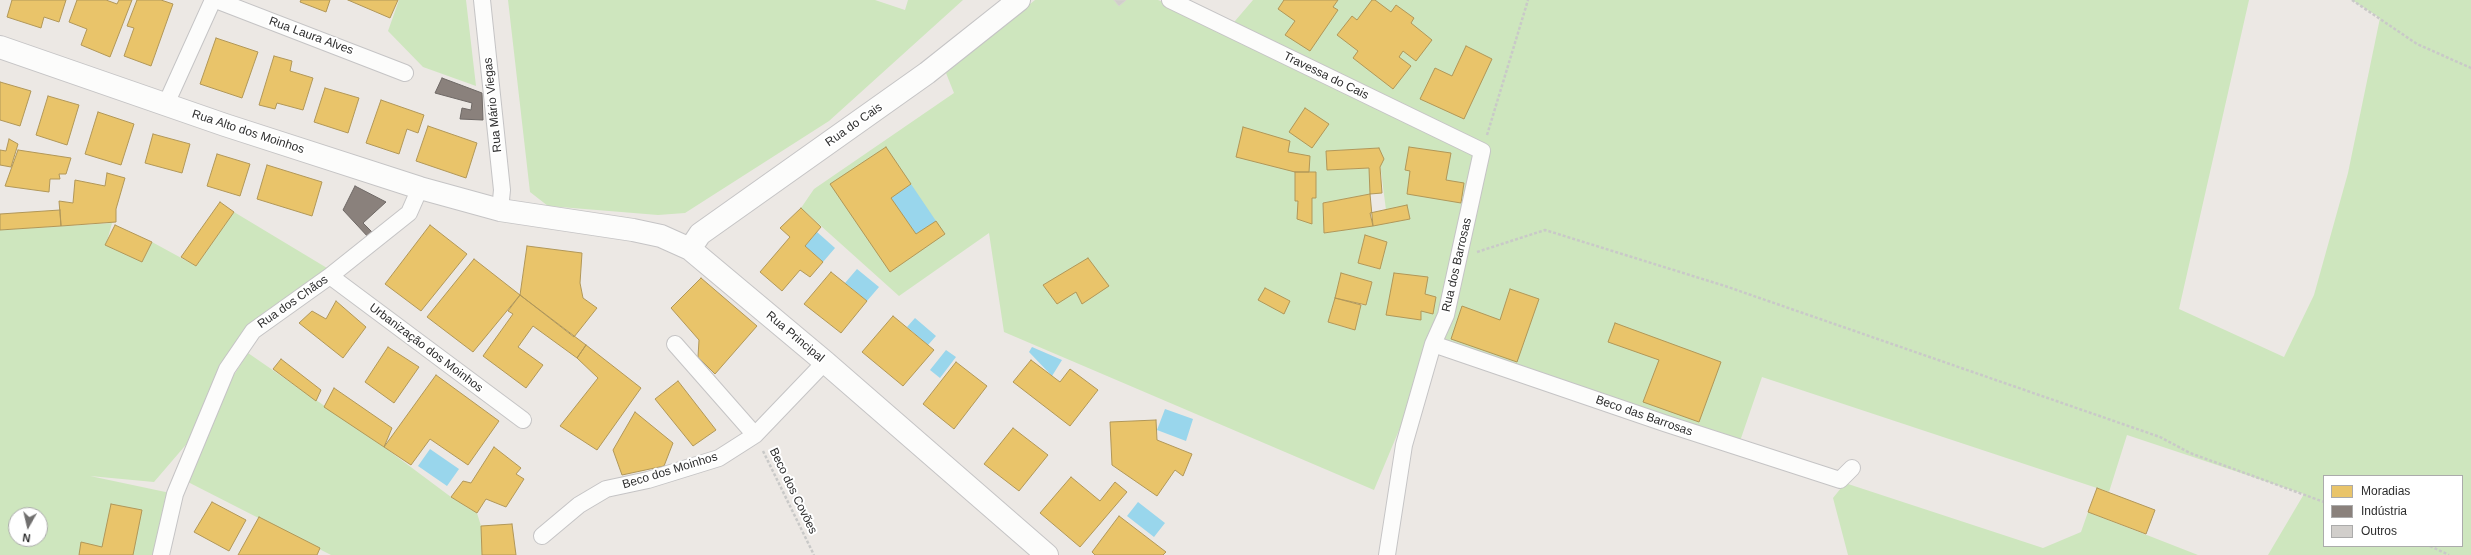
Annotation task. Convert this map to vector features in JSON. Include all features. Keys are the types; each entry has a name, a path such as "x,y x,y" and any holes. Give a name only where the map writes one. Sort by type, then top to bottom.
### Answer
{"street":[{"name":"Rua Laura Alves","path":"215,0 405,73"},
{"path":"166,104 215,0"},
{"name":"Rua Mário Viegas","path":"482,0 502,190 500,210"},
{"name":"Rua do Cais","path":"690,250 700,234 927,73 1018,0"},
{"name":"Travessa do Cais","path":"1170,0 1482,151"},
{"name":"Rua Alto dos Moinhos","path":"0,47 166,104 420,188 500,210"},
{"name":"Rua dos Barrosas","path":"1387,555 1404,444 1433,344 1446,315 1460,257 1482,151"},
{"name":"Rua dos Chãos","path":"161,555 175,494 227,369 253,331 330,276 409,213 420,188"},
{"name":"Rua Principal","path":"500,210 633,230 661,236 690,250 825,362 1047,555"},
{"name":"Urbanização dos Moinhos","path":"330,276 523,420"},
{"path":"675,344 755,435"},
{"name":"Beco das Barrosas","path":"1433,344 1664,423 1840,480 1852,468"},
{"name":"Beco dos Moinhos","path":"542,536 579,505 606,489 648,480 719,458 755,435 825,362"}],"path":[{"path":"1482,151 1528,0"},
{"path":"2352,0 2417,44 2471,68"},
{"path":"1460,257 1545,230 1725,286 2160,437 2190,453 2323,502"},
{"name":"Beco dos Covões","path":"755,435 814,555"},
{"path":"2432,547 2449,555"}],"green space":[{"path":"399,0 466,0 476,86 423,67 388,31"},
{"path":"508,0 875,0 905,10 908,0 963,0 829,121 685,213 658,215 548,206 530,192"},
{"path":"1035,0 1158,0 1229,28 1253,0 2249,0 2179,309 2284,357 2314,295 2348,173 2380,18 2352,0 2471,0 2471,555 2268,555 2304,494 2127,435 2109,492 1762,377 1738,447 1435,344 1374,490 1004,332 989,233 899,296 801,208 814,189 954,93 946,73","holes":["1378,148 1386,210 1407,206 1410,219 1324,233 1323,203 1370,194 1369,168 1328,170 1326,151","1365,236 1387,242 1379,269 1358,263","1351,276 1372,282 1366,305 1361,305 1354,330 1328,322 1335,298"]},
{"path":"234,212 327,268 251,322 190,440 154,482 90,476 175,494 161,555 0,555 0,230 112,223 106,245 142,262 152,242 196,266"},
{"path":"248,353 384,447 451,497 477,513 481,526 482,555 331,555 186,481 232,378"},
{"path":"1845,483 2043,548 2081,532 2088,512 2198,555 1848,555 1833,498"}],"water":[{"path":"911,184 936,221 916,234 891,198"},
{"path":"817,232 835,248 823,262 805,246"},
{"path":"857,269 879,287 867,301 845,283"},
{"path":"915,318 936,336 928,345 907,327"},
{"path":"1032,347 1062,360 1052,376 1029,352"},
{"path":"946,350 956,357 940,378 930,370"},
{"path":"1165,409 1193,419 1186,441 1157,430"},
{"path":"430,449 459,469 447,486 418,466"},
{"path":"1138,502 1165,523 1154,537 1127,516"}],"building: Moradias":[{"path":"12,0 66,0 59,22 44,17 41,28 7,17"},
{"path":"77,0 106,0 117,4 119,0 132,0 110,57 81,45 87,29 69,22"},
{"path":"137,0 161,0 173,4 151,66 124,56 134,28 127,26"},
{"path":"301,0 330,0 326,12 300,2"},
{"path":"348,0 398,0 390,18"},
{"path":"1284,0 1338,0 1333,7 1338,10 1310,51 1285,35 1295,21 1278,9"},
{"path":"1372,0 1375,0 1391,12 1396,5 1414,18 1411,23 1432,40 1416,61 1403,51 1399,57 1411,66 1393,89 1353,58 1358,51 1337,35 1352,16 1357,20"},
{"path":"216,38 258,52 242,98 200,84"},
{"path":"1466,46 1492,59 1464,119 1420,99 1435,68 1452,76"},
{"path":"274,56 292,61 290,71 313,78 303,110 277,103 275,109 259,105"},
{"path":"0,82 31,91 20,126 0,120"},
{"path":"325,88 359,98 348,133 314,122"},
{"path":"48,96 79,105 67,145 36,135"},
{"path":"381,100 424,115 418,133 407,129 399,154 366,143"},
{"path":"1305,108 1329,124 1312,148 1289,132"},
{"path":"98,112 134,124 121,165 85,154"},
{"path":"428,126 477,143 466,178 416,161"},
{"path":"1243,127 1290,141 1288,152 1310,156 1309,172 1295,172 1236,157"},
{"path":"153,134 190,144 182,173 145,163"},
{"path":"9,139 18,144 11,167 0,165 0,150 6,151"},
{"path":"886,147 911,184 891,198 916,234 936,221 945,234 890,272 830,184"},
{"path":"1409,147 1451,153 1446,180 1464,183 1461,203 1407,194 1410,171 1405,170"},
{"path":"1379,148 1384,159 1380,167 1382,193 1370,194 1369,168 1327,170 1326,151"},
{"path":"18,150 71,158 66,174 59,174 60,179 50,179 49,192 5,186"},
{"path":"217,154 250,164 240,196 207,186"},
{"path":"267,165 322,182 312,216 257,199"},
{"path":"1295,172 1316,172 1316,198 1312,198 1312,224 1297,219 1298,201 1295,201"},
{"path":"107,173 125,178 116,209 116,222 61,226 59,201 73,203 75,180 105,186"},
{"path":"1370,194 1373,226 1324,233 1323,203"},
{"path":"220,202 234,212 196,266 181,257"},
{"path":"1407,205 1410,219 1373,226 1370,213"},
{"path":"801,208 821,227 805,246 823,262 810,277 800,270 782,291 760,272 790,237 780,228"},
{"path":"60,210 61,226 0,230 0,214"},
{"path":"115,225 152,242 142,262 105,245"},
{"path":"430,225 467,254 421,311 385,284"},
{"path":"1365,235 1387,242 1380,269 1358,263"},
{"path":"527,246 582,253 580,283 583,298 597,308 574,337 520,295"},
{"path":"1088,258 1109,286 1082,304 1076,292 1057,304 1043,285"},
{"path":"474,259 520,295 473,352 427,317"},
{"path":"831,272 867,301 841,333 804,304"},
{"path":"1341,273 1372,282 1366,305 1335,298"},
{"path":"1394,273 1428,277 1425,294 1436,297 1433,314 1421,311 1421,320 1386,315"},
{"path":"701,278 757,326 715,374 698,357 699,340 671,308"},
{"path":"1265,288 1290,301 1284,314 1258,300"},
{"path":"1510,289 1539,299 1517,362 1451,339 1462,306 1500,320"},
{"path":"520,295 586,345 577,358 533,326 518,347 543,365 526,388 483,356 513,314 508,311"},
{"path":"1335,298 1361,305 1355,330 1328,322"},
{"path":"336,301 366,327 343,358 299,323 312,311 326,319"},
{"path":"893,316 934,350 903,386 862,352"},
{"path":"1615,323 1721,362 1699,422 1643,402 1659,360 1608,342"},
{"path":"586,345 641,388 597,450 560,426 598,378 577,358"},
{"path":"388,347 419,367 394,403 365,382"},
{"path":"281,359 321,390 316,401 273,369"},
{"path":"1031,360 1060,382 1070,369 1098,390 1070,426 1013,382"},
{"path":"956,362 987,386 954,429 923,404"},
{"path":"436,375 499,421 468,465 430,439 411,465 384,447"},
{"path":"678,381 716,430 693,446 655,399"},
{"path":"334,388 392,428 384,447 324,407"},
{"path":"635,412 673,443 664,466 622,475 613,450"},
{"path":"1156,420 1157,440 1192,454 1183,476 1175,470 1157,496 1112,465 1110,422"},
{"path":"1013,428 1048,455 1019,491 984,464"},
{"path":"494,447 521,468 516,474 524,479 506,507 486,499 477,513 451,497 463,481 471,483"},
{"path":"1071,477 1100,501 1115,482 1127,492 1080,547 1040,513"},
{"path":"2097,488 2155,510 2146,534 2088,512"},
{"path":"212,502 246,520 229,551 194,532"},
{"path":"111,504 142,510 133,555 79,555 81,542 102,547"},
{"path":"1119,516 1166,552 1163,555 1095,555 1092,552"},
{"path":"259,517 320,548 317,555 238,555"},
{"path":"512,524 516,555 482,555 481,526"}],"building: Indústria":[{"path":"442,78 482,93 483,120 460,119 462,108 471,110 472,103 435,93"},
{"path":"355,186 386,202 363,223 373,233 369,238 343,210"}],"building: Outros":[{"path":"1114,0 1126,0 1119,6"}]}
